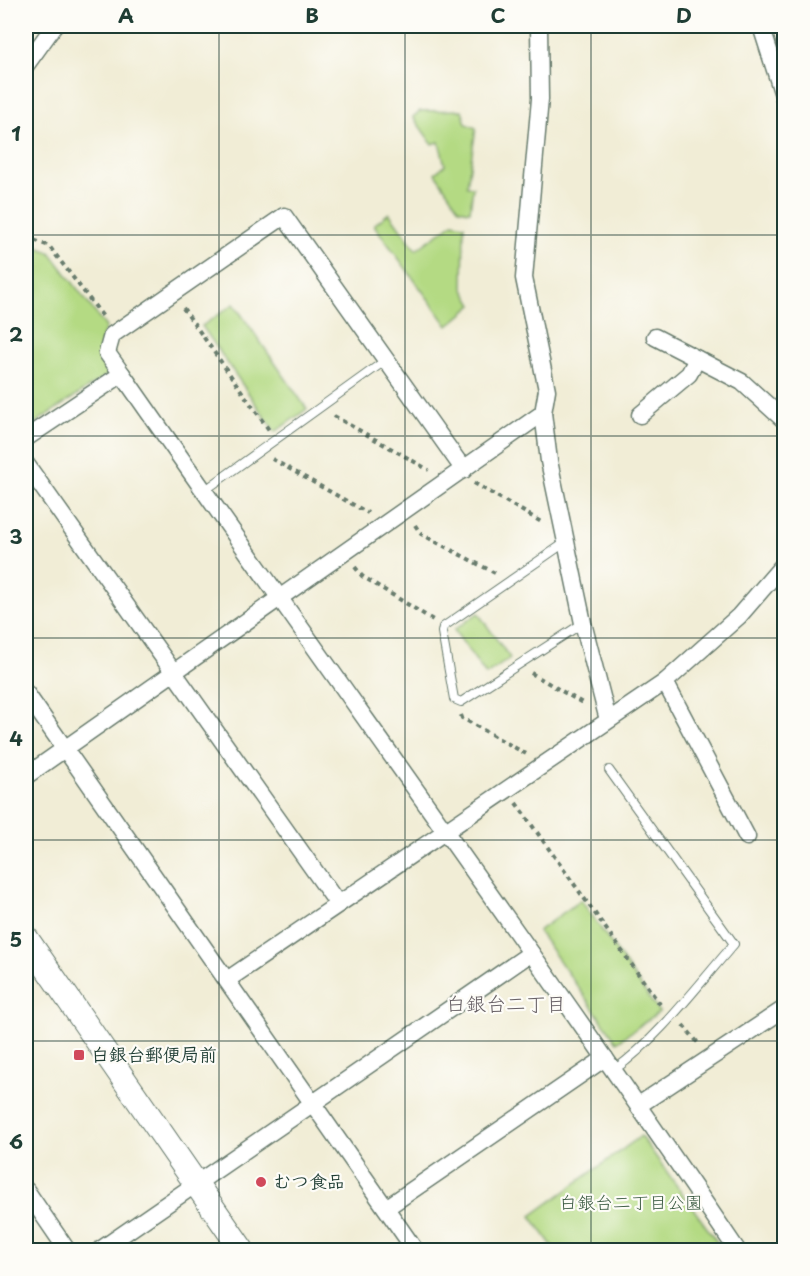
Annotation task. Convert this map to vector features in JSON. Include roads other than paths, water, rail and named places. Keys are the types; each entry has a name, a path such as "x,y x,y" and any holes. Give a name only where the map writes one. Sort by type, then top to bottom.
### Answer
{"street":[{"path":"26,66 54,26"},
{"path":"539,26 540,99 524,278 547,390 543,413 549,461 583,623 608,717"},
{"path":"761,26 784,98"},
{"path":"466,475 284,216 112,335 107,353 639,1106 737,1251"},
{"path":"655,338 742,382 784,420"},
{"path":"640,415 689,374 697,358"},
{"path":"26,438 122,374"},
{"path":"26,776 279,598 466,475 543,413"},
{"path":"26,464 338,904"},
{"path":"227,980 507,790 608,717 665,682 739,616 784,564"},
{"path":"665,682 747,837"},
{"path":"26,693 415,1251"},
{"path":"26,938 242,1251"},
{"path":"100,1251 531,953"},
{"path":"639,1106 784,1009"},
{"path":"386,1208 609,1064"},
{"path":"26,1190 67,1251"}],"lane":[{"path":"204,491 386,360"},
{"path":"565,539 510,581 443,627 454,699 461,702 583,623"},
{"path":"609,770 734,944 670,1017 623,1063 609,1064"}],"place":[{"name":"白銀台郵便局前","path":"79,1055"},
{"name":"むつ食品","path":"261,1182"}],"district":[{"name":"白銀台二丁目","path":"506,1004"}],"park label":[{"name":"白銀台二丁目公園","path":"631,1203"}]}
